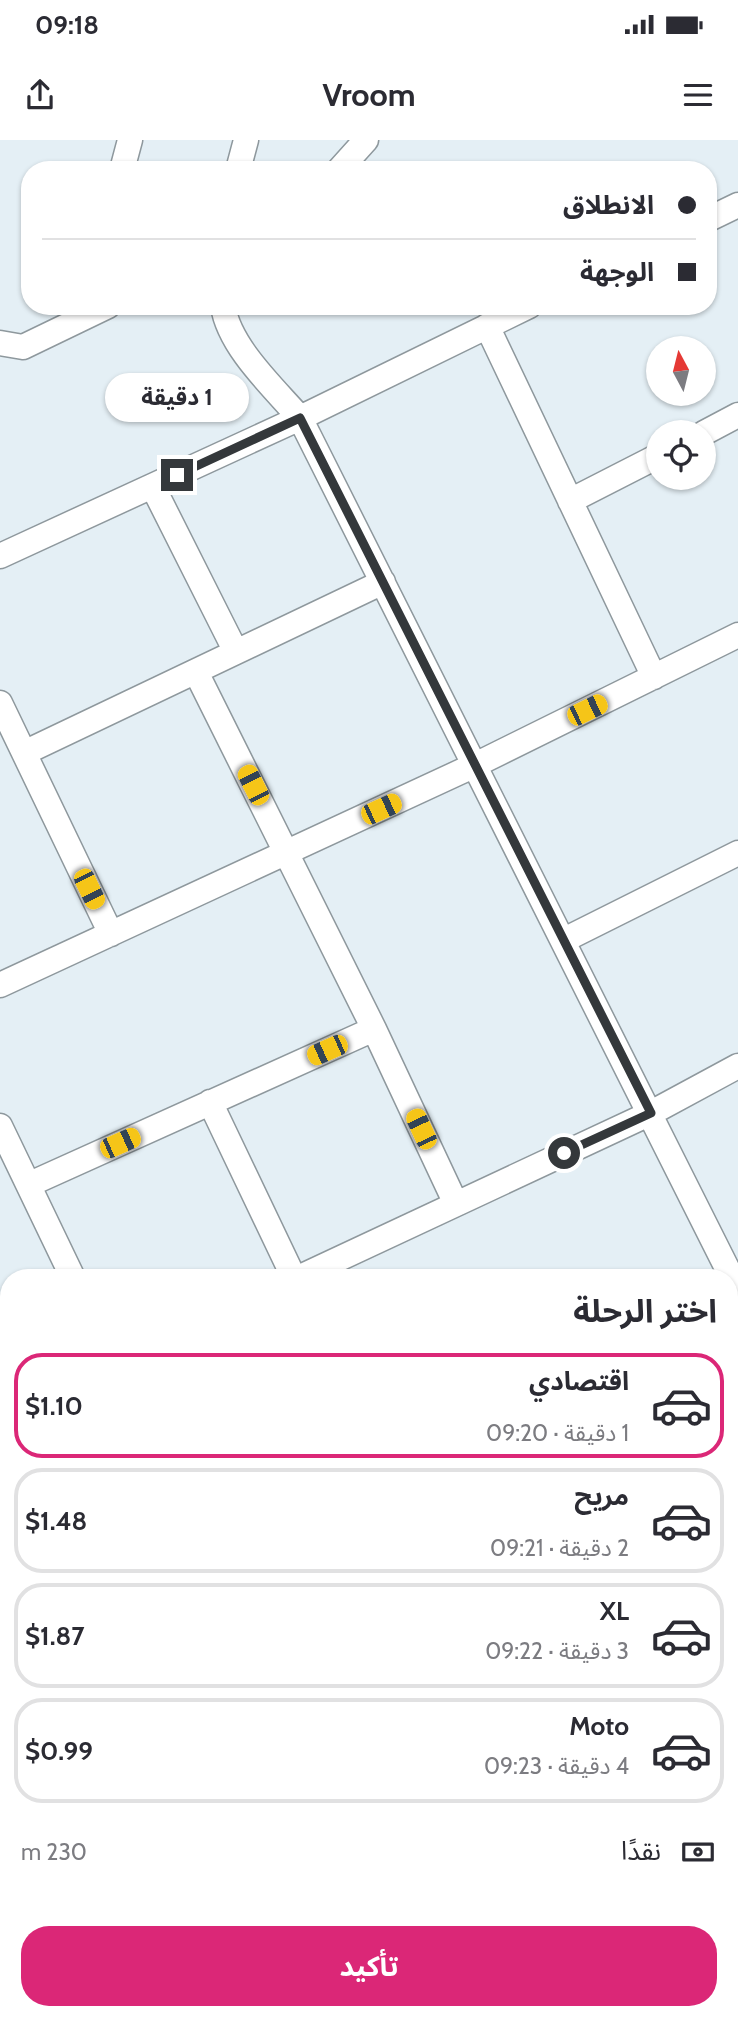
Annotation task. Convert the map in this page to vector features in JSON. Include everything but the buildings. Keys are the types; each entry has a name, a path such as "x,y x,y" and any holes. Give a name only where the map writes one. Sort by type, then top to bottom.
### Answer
{"street":[{"path":"124,161 130,140"},
{"path":"240,161 246,140"},
{"path":"347,161 366,140"},
{"path":"717,215 738,205"},
{"path":"0,344 23,347 84,315"},
{"path":"225,315 242,349 300,418 728,1269"},
{"path":"0,556 300,418 510,315"},
{"path":"487,326 654,677"},
{"path":"716,427 738,415"},
{"path":"570,501 646,462"},
{"path":"153,487 236,652"},
{"path":"24,753 383,582"},
{"path":"0,985 475,765 738,635"},
{"path":"196,672 374,1029 456,1204"},
{"path":"0,703 111,934"},
{"path":"564,940 738,853"},
{"path":"30,1184 374,1029"},
{"path":"315,1269 651,1113 738,1066"},
{"path":"210,1102 292,1269"},
{"path":"0,1126 69,1269"}],"route":[{"path":"177,475 300,418 651,1113 564,1153"}]}
